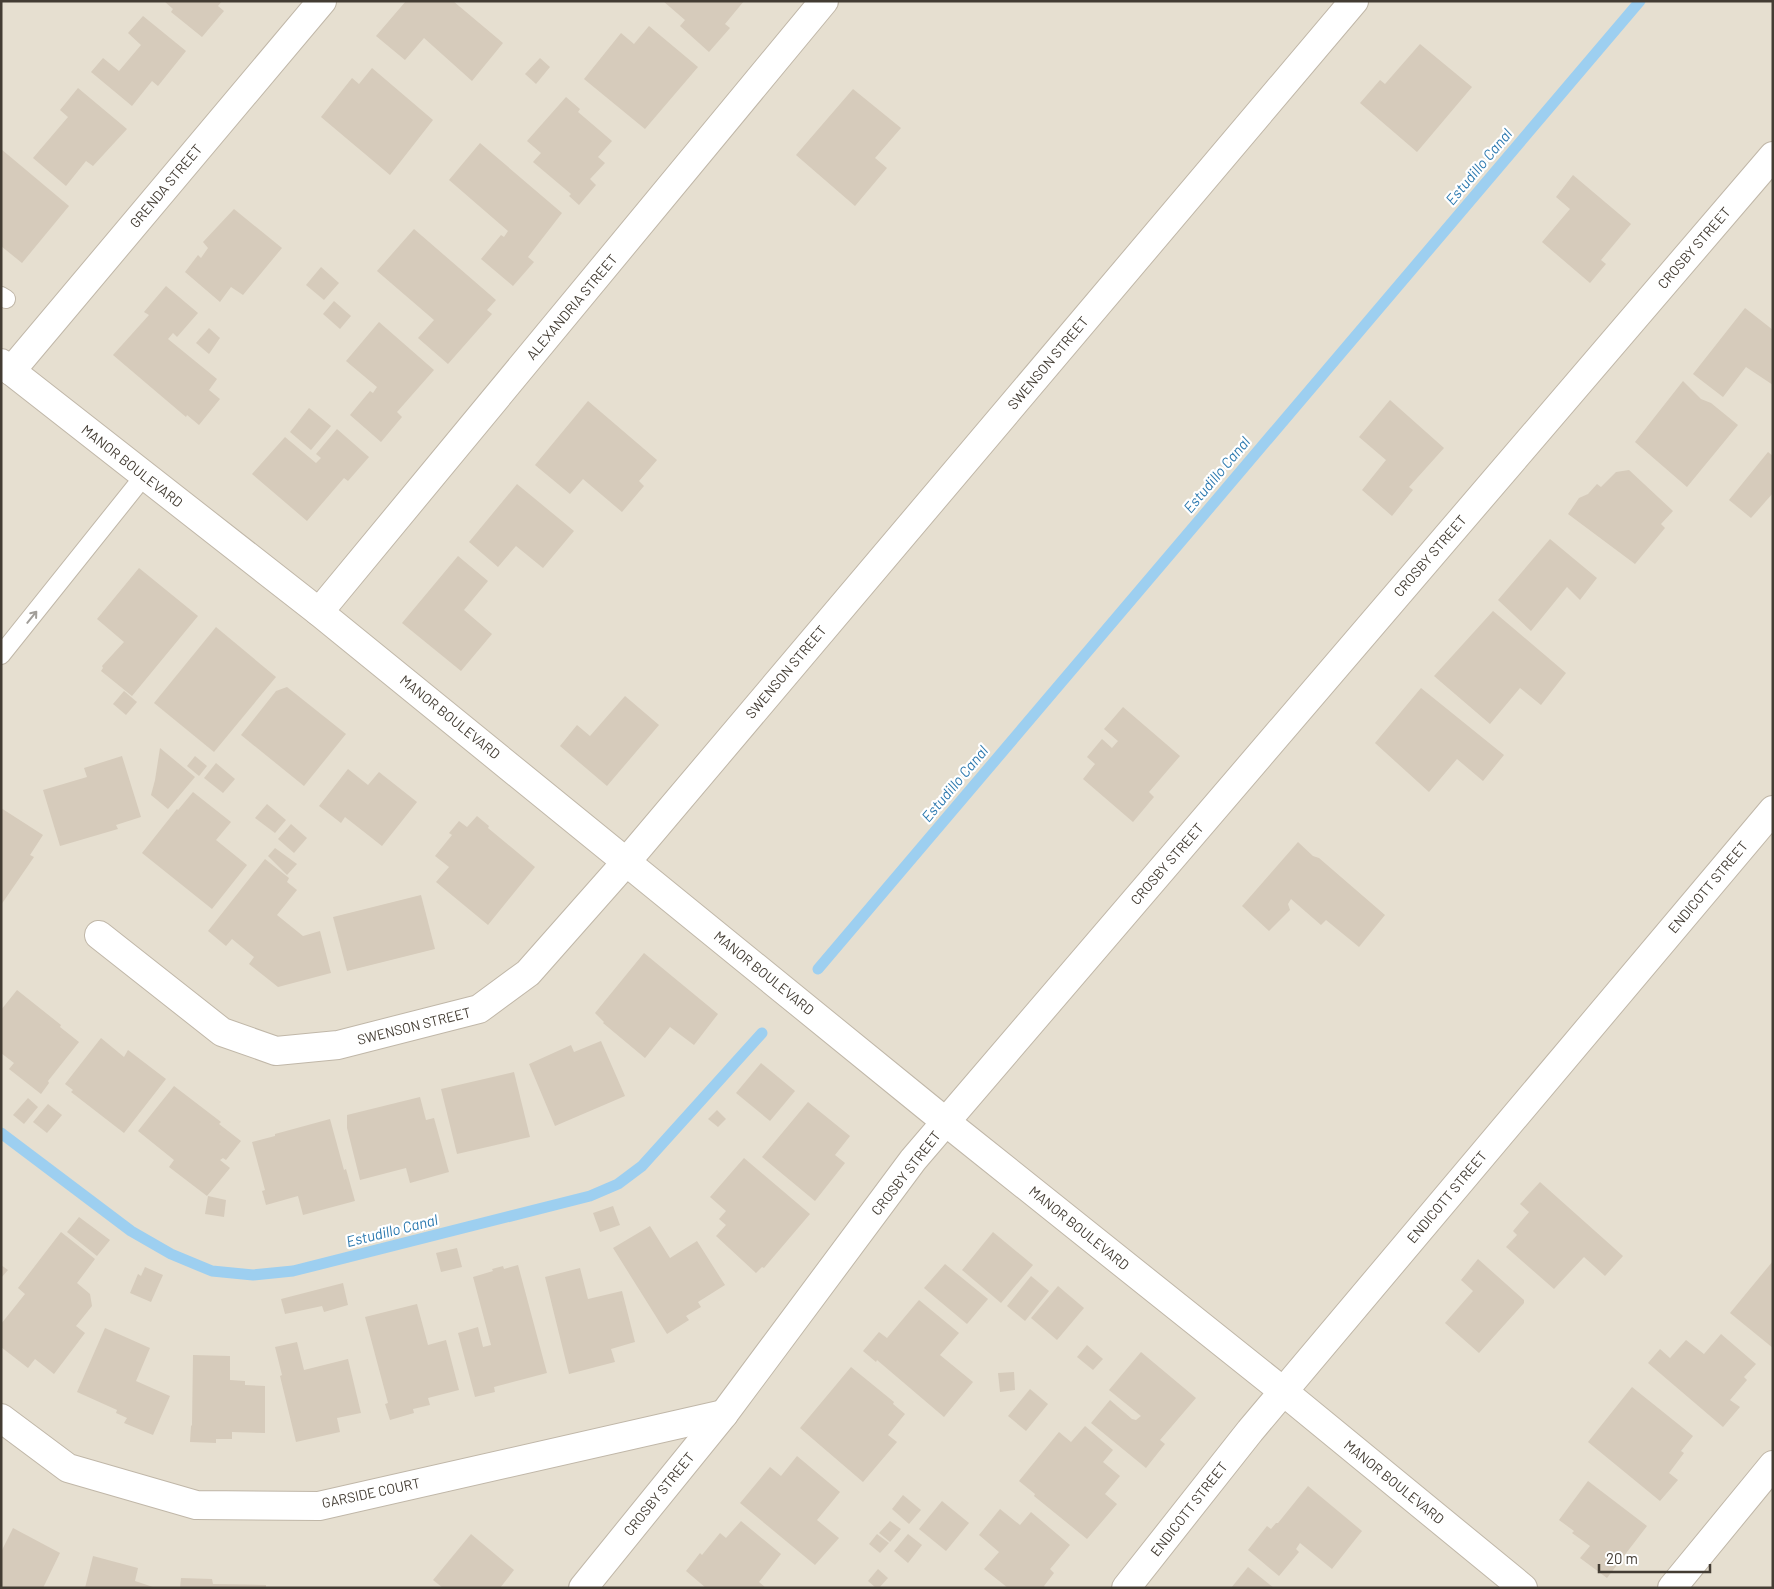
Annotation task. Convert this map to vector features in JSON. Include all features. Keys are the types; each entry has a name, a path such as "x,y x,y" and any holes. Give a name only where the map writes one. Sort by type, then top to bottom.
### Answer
{"street":[{"name":"GRENDA STREET","path":"6,367 322,1"},
{"name":"ALEXANDRIA STREET","path":"319,612 824,1"},
{"name":"SWENSON STREET","path":"99,935 222,1032 276,1051 338,1045 479,1009 528,972 627,861 1354,1"},
{"name":"CROSBY STREET","path":"583,1588 724,1414 913,1160 1773,156"},
{"name":"MANOR BOULEVARD","path":"6,367 319,612 946,1122 1284,1392 1523,1588"},
{"name":"ENDICOTT STREET","path":"1126,1588 1250,1431 1773,810"},
{"name":"GARSIDE COURT","path":"1,1418 68,1468 196,1506 319,1506 724,1414"},
{"path":"1680,1585 1773,1465"}],"lane":[{"path":"1,655 144,476"}],"shaded area":[{"path":"1,1 1773,1 1773,1588 1,1588"}],"building":[{"path":"164,1 222,1 218,6 224,11 202,37 171,12 173,9"},
{"path":"406,1 453,1 503,43 472,81 424,38 405,60 376,36"},
{"path":"663,1 744,1 725,24 730,28 709,52 680,26 685,20"},
{"path":"143,16 186,51 158,86 152,81 132,106 91,72 103,58 119,71 141,45 128,33"},
{"path":"649,26 698,67 645,129 584,79 621,33 634,44"},
{"path":"1420,44 1472,87 1417,152 1360,103 1380,80 1385,84"},
{"path":"540,58 550,67 536,84 525,74"},
{"path":"372,68 433,120 390,175 321,117 352,78 359,84"},
{"path":"78,88 127,129 93,166 86,161 66,186 33,158 68,117 60,110"},
{"path":"853,89 901,128 875,158 887,168 855,206 796,155"},
{"path":"566,97 580,109 578,112 612,141 598,157 605,163 590,179 596,185 579,205 569,196 571,194 533,162 541,153 527,141"},
{"path":"480,143 562,213 528,257 534,262 513,286 481,259 501,235 504,237 508,231 449,180"},
{"path":"1,149 69,206 22,263 1,246"},
{"path":"1573,175 1631,224 1601,260 1606,264 1590,283 1542,242 1570,209 1556,197"},
{"path":"234,209 282,248 243,295 231,287 220,302 185,272 198,255 201,258 208,248 203,242"},
{"path":"414,229 496,300 487,310 492,314 448,364 418,338 434,320 377,271"},
{"path":"321,267 339,283 324,300 306,285"},
{"path":"166,286 198,313 177,337 173,333 168,339 217,379 209,390 220,399 199,425 187,415 186,417 113,355 149,315 144,312"},
{"path":"334,301 351,316 340,329 323,314"},
{"path":"1745,308 1773,330 1773,385 1746,367 1723,397 1693,374"},
{"path":"379,322 434,370 397,412 402,417 381,442 350,415 370,391 373,393 377,387 346,361"},
{"path":"209,328 220,338 209,354 196,343"},
{"path":"1683,381 1701,399 1711,403 1738,425 1687,487 1635,442"},
{"path":"1390,400 1444,448 1409,487 1413,490 1392,516 1362,490 1386,460 1359,437"},
{"path":"588,401 657,460 639,481 644,486 622,512 583,479 570,494 535,465"},
{"path":"309,408 331,426 311,450 290,432"},
{"path":"337,429 369,457 348,481 344,478 307,521 252,474 285,437 316,463 321,458 316,454"},
{"path":"1768,452 1773,456 1773,493 1751,518 1729,500"},
{"path":"1629,470 1673,511 1661,524 1665,528 1635,564 1568,514 1579,498 1588,494 1597,484 1601,487 1616,472"},
{"path":"517,484 574,531 543,568 516,546 498,567 469,542"},
{"path":"1550,539 1597,578 1580,600 1567,587 1531,631 1498,600"},
{"path":"458,556 488,581 464,610 492,634 461,671 402,623"},
{"path":"139,568 198,616 132,696 101,671 102,666 124,642 97,619"},
{"path":"1493,611 1566,673 1541,705 1520,688 1490,724 1434,676"},
{"path":"216,627 276,677 214,752 154,703"},
{"path":"287,687 346,734 304,786 241,735 276,691"},
{"path":"1421,688 1504,755 1483,781 1457,759 1429,792 1375,743"},
{"path":"124,691 137,702 126,715 113,704"},
{"path":"625,696 659,725 607,786 560,746 577,725 590,736"},
{"path":"1123,707 1180,756 1149,792 1154,797 1133,822 1083,779 1095,764 1087,757 1102,739 1112,748 1118,741 1104,729"},
{"path":"160,748 195,777 168,809 151,795"},
{"path":"122,756 141,817 116,825 118,829 60,846 43,790 87,777 84,768"},
{"path":"195,756 207,766 199,776 187,766"},
{"path":"216,763 235,779 223,793 204,778"},
{"path":"348,769 368,785 379,772 417,802 382,846 345,817 341,823 319,806"},
{"path":"193,792 231,822 216,840 247,865 212,909 142,853"},
{"path":"267,804 286,820 275,833 255,818"},
{"path":"1,808 43,835 30,855 34,857 1,905"},
{"path":"477,816 489,826 488,828 535,867 488,925 436,882 449,867 435,856 452,835 449,833 459,821 467,827"},
{"path":"291,824 307,838 294,853 278,839"},
{"path":"1298,842 1385,915 1359,947 1326,920 1321,925 1291,899 1288,904 1290,910 1269,931 1242,906"},
{"path":"275,848 297,864 287,875 268,856"},
{"path":"265,859 289,878 287,882 297,890 277,915 303,936 320,931 331,973 278,987 249,964 254,957 232,939 226,946 208,931"},
{"path":"421,895 435,949 347,971 333,917"},
{"path":"644,953 718,1014 694,1045 670,1027 645,1058 603,1023 595,1013"},
{"path":"17,990 79,1042 48,1081 49,1083 41,1094 9,1069 14,1063 1,1053 1,1010"},
{"path":"101,1038 124,1057 128,1050 166,1079 124,1133 71,1092 73,1090 65,1084"},
{"path":"601,1041 625,1096 555,1126 529,1064 571,1045 574,1052"},
{"path":"761,1063 795,1091 770,1121 736,1093"},
{"path":"514,1072 530,1137 457,1154 441,1089"},
{"path":"174,1086 221,1122 219,1124 241,1141 226,1160 223,1158 220,1160 230,1168 207,1196 169,1167 174,1160 138,1131"},
{"path":"420,1097 426,1120 434,1118 449,1172 410,1183 406,1168 360,1180 347,1128 347,1115"},
{"path":"28,1098 38,1107 24,1124 13,1115"},
{"path":"808,1102 850,1136 835,1155 845,1163 815,1201 762,1157"},
{"path":"48,1104 62,1115 47,1133 33,1122"},
{"path":"717,1110 726,1119 718,1127 708,1119"},
{"path":"330,1119 355,1201 303,1215 298,1196 266,1205 262,1191 265,1190 252,1142"},
{"path":"744,1158 810,1214 764,1268 762,1267 756,1273 716,1236 726,1225 719,1219 726,1211 710,1197"},
{"path":"1540,1182 1623,1256 1605,1276 1584,1257 1554,1289 1506,1247 1517,1235 1513,1231 1529,1212 1520,1204"},
{"path":"208,1196 226,1200 224,1217 205,1214"},
{"path":"613,1206 620,1225 600,1232 593,1213"},
{"path":"79,1217 110,1240 97,1256 67,1232"},
{"path":"650,1226 670,1258 697,1241 725,1285 698,1302 701,1307 686,1316 689,1320 667,1334 613,1248"},
{"path":"61,1232 95,1259 77,1283 90,1294 92,1306 76,1326 85,1333 54,1374 35,1359 28,1368 1,1347 1,1324 25,1294 18,1288"},
{"path":"993,1232 1033,1265 1001,1303 962,1270"},
{"path":"457,1248 462,1267 441,1272 436,1253"},
{"path":"1478,1259 1524,1300 1524,1303 1479,1353 1445,1323 1473,1291 1461,1280"},
{"path":"1773,1261 1773,1348 1730,1313"},
{"path":"945,1264 988,1299 967,1324 924,1288"},
{"path":"1,1265 8,1270 1,1278"},
{"path":"518,1265 547,1373 494,1387 495,1392 475,1397 458,1333 478,1327 483,1347 491,1345 473,1277 503,1266 504,1269"},
{"path":"145,1267 163,1275 151,1302 130,1293 138,1274 141,1276"},
{"path":"580,1268 588,1299 622,1291 635,1342 611,1349 615,1362 569,1374 545,1277"},
{"path":"1031,1276 1049,1291 1025,1321 1007,1306"},
{"path":"343,1283 348,1305 324,1312 322,1306 285,1314 281,1299"},
{"path":"1058,1286 1084,1308 1057,1340 1031,1318"},
{"path":"919,1300 959,1333 940,1355 973,1382 944,1417 877,1360 876,1362 863,1351 879,1332 887,1338"},
{"path":"417,1304 428,1345 446,1340 459,1390 428,1398 430,1405 413,1409 414,1413 390,1420 385,1404 388,1403 365,1317"},
{"path":"105,1328 150,1348 136,1381 170,1396 153,1435 124,1423 127,1418 116,1413 117,1410 77,1392"},
{"path":"1721,1334 1756,1364 1744,1377 1747,1380 1730,1400 1740,1407 1723,1427 1648,1363 1660,1349 1670,1358 1686,1340 1704,1354"},
{"path":"297,1342 304,1370 348,1359 361,1413 337,1418 340,1432 296,1442 275,1347"},
{"path":"1087,1345 1103,1359 1093,1370 1077,1357"},
{"path":"1141,1352 1196,1398 1160,1440 1165,1444 1146,1468 1091,1423 1110,1400 1132,1419 1136,1420 1141,1416 1109,1390"},
{"path":"193,1355 230,1356 230,1380 245,1381 245,1385 265,1386 265,1433 232,1432 232,1439 216,1439 216,1443 190,1442"},
{"path":"851,1367 894,1402 893,1404 905,1414 888,1435 897,1442 863,1482 800,1428"},
{"path":"1014,1372 1015,1390 1000,1392 998,1373"},
{"path":"1632,1387 1693,1436 1681,1451 1684,1453 1669,1473 1678,1480 1660,1501 1588,1442"},
{"path":"1030,1389 1048,1404 1026,1431 1008,1416"},
{"path":"1085,1426 1113,1450 1103,1462 1120,1476 1105,1494 1117,1504 1087,1539 1034,1496 1035,1494 1019,1481 1059,1432 1071,1442"},
{"path":"797,1456 840,1492 817,1520 839,1538 815,1565 740,1503 770,1467 781,1476"},
{"path":"1588,1481 1647,1526 1607,1578 1580,1558 1590,1546 1572,1533 1574,1531 1559,1520"},
{"path":"1308,1486 1362,1531 1332,1569 1300,1543 1296,1549 1299,1552 1279,1576 1248,1550 1267,1526 1271,1529 1278,1523"},
{"path":"903,1495 921,1510 909,1524 892,1509"},
{"path":"942,1501 969,1523 946,1551 919,1529"},
{"path":"1000,1509 1020,1525 1031,1512 1070,1545 1050,1569 1054,1573 1044,1586 1046,1588 1008,1588 984,1569 999,1552 979,1535"},
{"path":"741,1521 781,1554 759,1582 766,1588 706,1588 686,1571 700,1553 702,1555 720,1533 726,1538"},
{"path":"890,1521 901,1529 890,1542 879,1533"},
{"path":"13,1528 60,1553 43,1588 1,1588 1,1552"},
{"path":"471,1534 514,1570 500,1588 443,1588 433,1580"},
{"path":"877,1534 889,1543 880,1553 869,1544"},
{"path":"908,1534 922,1545 908,1563 894,1551"},
{"path":"93,1556 138,1568 135,1581 156,1588 85,1588"},
{"path":"1248,1567 1274,1588 1231,1588"},
{"path":"878,1569 888,1578 879,1588 876,1588 868,1581"},
{"path":"181,1578 212,1579 213,1584 266,1585 266,1588 180,1588"}],"waterway":[{"name":"Estudillo Canal","path":"818,969 1640,1"},
{"name":"Estudillo Canal","path":"1,1133 131,1231 171,1254 212,1271 253,1275 293,1271 590,1196 618,1184 642,1166 762,1033"}]}
